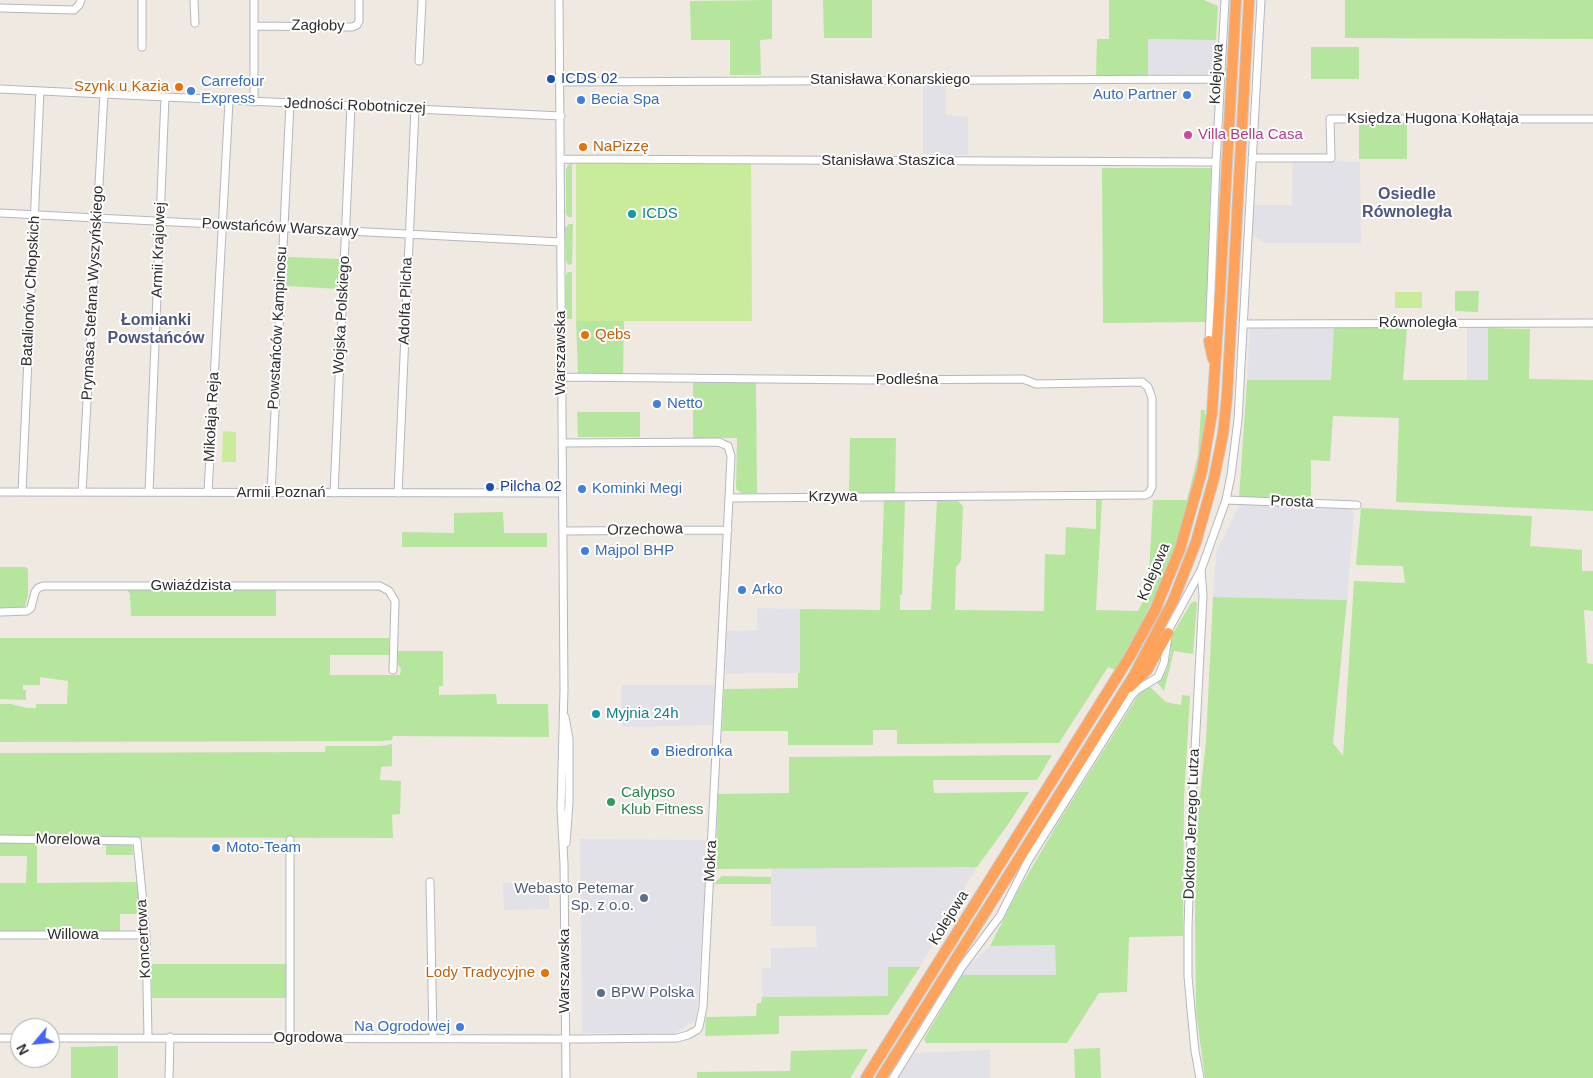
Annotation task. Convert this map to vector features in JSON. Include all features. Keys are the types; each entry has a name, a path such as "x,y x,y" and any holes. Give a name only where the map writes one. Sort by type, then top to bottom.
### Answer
{"highway":[{"name":"Kolejowa","path":"866,1078 1100,704 1148,623 1180,549 1197,494 1207,446 1216,370 1236,0"},
{"name":"Kolejowa","path":"881,1078 1128,694 1186,569 1204,518 1218,458 1229,371 1249,0"},
{"path":"1208,341 1216,370"},
{"path":"1128,694 1143,676 1168,633"}],"street":[{"path":"142,0 142,47"},
{"path":"194,0 195,24"},
{"path":"254,0 254,102"},
{"name":"Zagłoby","path":"254,26 352,27 357,25 359,21 359,0"},
{"path":"419,61 422,0"},
{"name":"Warszawska","path":"559,0 564,705 569,740 564,864 566,1078"},
{"name":"Kolejowa","path":"1208,341 1225,0"},
{"path":"1168,633 1201,570 1226,500 1231,475 1238,420 1262,0"},
{"path":"0,8 74,10 80,2"},
{"name":"Stanisława Konarskiego","path":"560,82 1221,79"},
{"name":"Jedności Robotniczej","path":"0,89 561,116"},
{"name":"Batalionów Chłopskich","path":"22,492 40,90"},
{"name":"Prymasa Stefana Wyszyńskiego","path":"82,492 104,94"},
{"name":"Armii Krajowej","path":"149,492 165,97"},
{"name":"Mikołaja Reja","path":"208,492 229,101"},
{"name":"Powstańców Kampinosu","path":"271,493 290,104"},
{"name":"Wojska Polskiego","path":"334,493 351,106"},
{"name":"Adolfa Pilcha","path":"398,493 415,108"},
{"name":"Księdza Hugona Kołłątaja","path":"1252,158 1331,158 1330,119 1593,119"},
{"name":"Stanisława Staszica","path":"561,159 1216,162"},
{"name":"Powstańców Warszawy","path":"0,213 561,242"},
{"name":"Równoległa","path":"1243,324 1593,323"},
{"name":"Podleśna","path":"562,378 872,380 1023,378 1036,384 1142,382 1148,386 1152,398 1152,487"},
{"path":"562,442 723,444 728,446 731,456 729,498"},
{"name":"Krzywa","path":"729,498 1145,495 1149,493 1152,487"},
{"name":"Armii Poznań","path":"0,492 562,493"},
{"name":"Mokra","path":"565,1039 677,1038 688,1035 699,1027 704,1007 729,498"},
{"name":"Prosta","path":"1226,500 1357,505"},
{"name":"Orzechowa","path":"563,531 728,530"},
{"name":"Doktora Jerzego Lutza","path":"1200,1078 1190,1002 1188,927 1192,807 1204,596 1201,570"},
{"name":"Gwiaździsta","path":"0,612 27,611 31,608 35,592 43,586 380,586 389,591 394,598 394,670"},
{"path":"894,1078 962,967 1000,916 1028,862 1128,694"},
{"name":"Morelowa","path":"0,839 137,841"},
{"path":"290,840 290,1038"},
{"name":"Koncertowa","path":"137,841 146,935 148,1038"},
{"path":"430,882 433,1039"},
{"name":"Willowa","path":"0,936 146,935"},
{"path":"169,1078 170,1037"},
{"name":"Ogrodowa","path":"60,1038 565,1039"}],"shaded area":[{"path":"1148,39 1216,40 1214,74 1148,75"},
{"path":"923,83 946,83 946,115 968,117 968,155 923,154"},
{"path":"1293,161 1360,162 1361,243 1263,243 1252,233 1253,205 1292,205"},
{"path":"1250,328 1334,328 1331,380 1247,380"},
{"path":"1467,328 1488,328 1488,380 1467,380"},
{"path":"1240,504 1350,508 1354,513 1347,600 1213,597 1216,553"},
{"path":"757,608 800,609 800,673 726,674 727,631 757,630"},
{"path":"621,685 716,685 714,725 622,727"},
{"path":"580,839 708,840 696,1020 674,1034 582,1033"},
{"path":"977,867 933,939 931,948 902,996 762,997 762,968 771,968 771,948 817,947 816,926 771,926 772,868"},
{"path":"503,883 549,883 549,909 504,910"},
{"path":"1056,945 1056,975 962,975 968,966 990,946"},
{"path":"990,1050 990,1078 898,1078 915,1053"}],"green space":[{"path":"772,0 772,39 760,40 761,75 730,75 730,40 691,40 690,1"},
{"path":"823,0 872,0 872,38 824,38"},
{"path":"1109,0 1204,0 1218,6 1216,40 1148,39 1148,75 1096,75 1097,39 1109,39"},
{"path":"1345,0 1593,0 1593,39 1345,38"},
{"path":"1311,47 1359,47 1359,79 1311,79"},
{"path":"1359,123 1407,123 1407,159 1359,159"},
{"path":"576,162 751,163 752,321 576,321"},
{"path":"572,163 572,217 568,217 566,214 566,169"},
{"path":"1102,168 1211,168 1206,322 1103,323"},
{"path":"569,224 573,224 572,264 568,265 566,261 565,228"},
{"path":"287,257 341,259 340,289 286,286"},
{"path":"568,272 572,272 572,319 566,319 566,275"},
{"path":"1455,291 1479,291 1478,312 1455,311"},
{"path":"1395,292 1422,292 1422,308 1395,308"},
{"path":"576,319 752,321 624,321 623,376 578,374"},
{"path":"1334,328 1407,328 1403,380 1488,380 1488,328 1530,329 1529,379 1593,380 1593,511 1396,502 1399,418 1333,416 1330,461 1311,460 1311,498 1239,498 1247,380 1331,380"},
{"path":"693,383 756,383 757,493 741,493 736,489 737,438 693,438"},
{"path":"1201,410 1205,410 1205,422 1195,478 1178,541 1167,570 1141,624 1115,670 1108,667 1059,743 897,744 897,730 873,730 873,745 788,745 788,731 722,731 724,689 798,688 798,673 800,673 800,609 880,610 884,501 905,501 900,610 931,610 937,501 958,501 963,506 961,561 956,567 955,610 1044,611 1045,554 1065,555 1066,527 1096,529 1096,500 1102,500 1096,610 1138,611 1148,592 1153,500 1187,500 1198,455"},
{"path":"577,412 640,412 640,437 578,437"},
{"path":"223,431 236,432 236,462 222,462"},
{"path":"850,438 896,438 895,493 849,493"},
{"path":"1361,508 1532,516 1530,546 1582,550 1582,571 1593,571 1593,611 1584,610 1587,663 1593,664 1593,1078 1205,1078 1196,1011 1196,834 1206,741 1213,597 1347,600 1333,743 1343,756 1354,581 1405,583 1403,566 1356,565"},
{"path":"503,512 504,533 547,533 547,547 402,547 402,532 454,533 454,513"},
{"path":"0,567 25,567 28,569 28,596 25,606 22,608 0,608"},
{"path":"127,590 276,590 276,616 131,616 130,594"},
{"path":"1195,601 1197,603 1193,654 1174,651 1164,691 1156,681 1162,678 1167,669 1171,652 1169,640 1191,603"},
{"path":"0,638 389,638 389,655 330,655 330,675 400,675 401,668 398,665 398,651 443,651 443,686 439,686 439,695 496,694 497,704 548,704 549,737 393,736 392,740 383,741 0,742 0,704 36,708 36,704 67,704 68,681 40,677 40,685 23,685 23,690 26,690 26,700 0,699"},
{"path":"1149,686 1166,702 1181,705 1182,695 1190,696 1184,798 1183,936 1129,937 1127,992 1099,993 1067,1043 926,1043 924,1039 962,975 1056,975 1055,945 990,946 1018,891 1061,818 1139,694"},
{"path":"392,744 392,766 381,767 380,780 401,781 400,814 392,815 393,838 0,837 0,753 325,752 326,746 381,746"},
{"path":"1052,755 1037,780 933,780 934,793 1029,792 977,867 716,869 718,794 789,793 789,757"},
{"path":"0,841 37,841 37,883 137,882 140,914 120,914 120,931 0,934 0,883 26,883 27,856 0,856"},
{"path":"106,841 132,843 133,855 106,855"},
{"path":"722,876 771,877 771,884 713,884"},
{"path":"151,964 286,964 286,998 152,998"},
{"path":"888,967 920,967 888,1015 779,1016 779,1034 705,1036 706,1017 756,1016 757,1003 761,1003 762,997 888,996"},
{"path":"118,1046 118,1078 71,1078 71,1047"},
{"path":"1100,1048 1101,1078 1075,1078 1074,1049"},
{"path":"868,1049 850,1078 697,1078 697,1072 790,1071 791,1051"}],"place":[{"name":"ICDS 02","path":"551,79"},
{"name":"Szynk u Kazia","path":"179,87"},
{"name":"Carrefour Express","path":"191,91"},
{"name":"Auto Partner","path":"1187,95"},
{"name":"Becia Spa","path":"581,100"},
{"name":"Villa Bella Casa","path":"1188,135"},
{"name":"NaPizzę","path":"583,147"},
{"name":"ICDS","path":"632,214"},
{"name":"Qebs","path":"585,335"},
{"name":"Netto","path":"657,404"},
{"name":"Pilcha 02","path":"490,487"},
{"name":"Kominki Megi","path":"582,489"},
{"name":"Majpol BHP","path":"585,551"},
{"name":"Arko","path":"742,590"},
{"name":"Myjnia 24h","path":"596,714"},
{"name":"Biedronka","path":"655,752"},
{"name":"Calypso Klub Fitness","path":"611,802"},
{"name":"Moto-Team","path":"216,848"},
{"name":"Webasto Petemar Sp. z o.o.","path":"644,898"},
{"name":"Lody Tradycyjne","path":"545,973"},
{"name":"BPW Polska","path":"601,993"},
{"name":"Na Ogrodowej","path":"460,1027"}],"district":[{"name":"Osiedle Równoległa","path":"1407,204"},
{"name":"Łomianki Powstańców","path":"156,330"}]}
